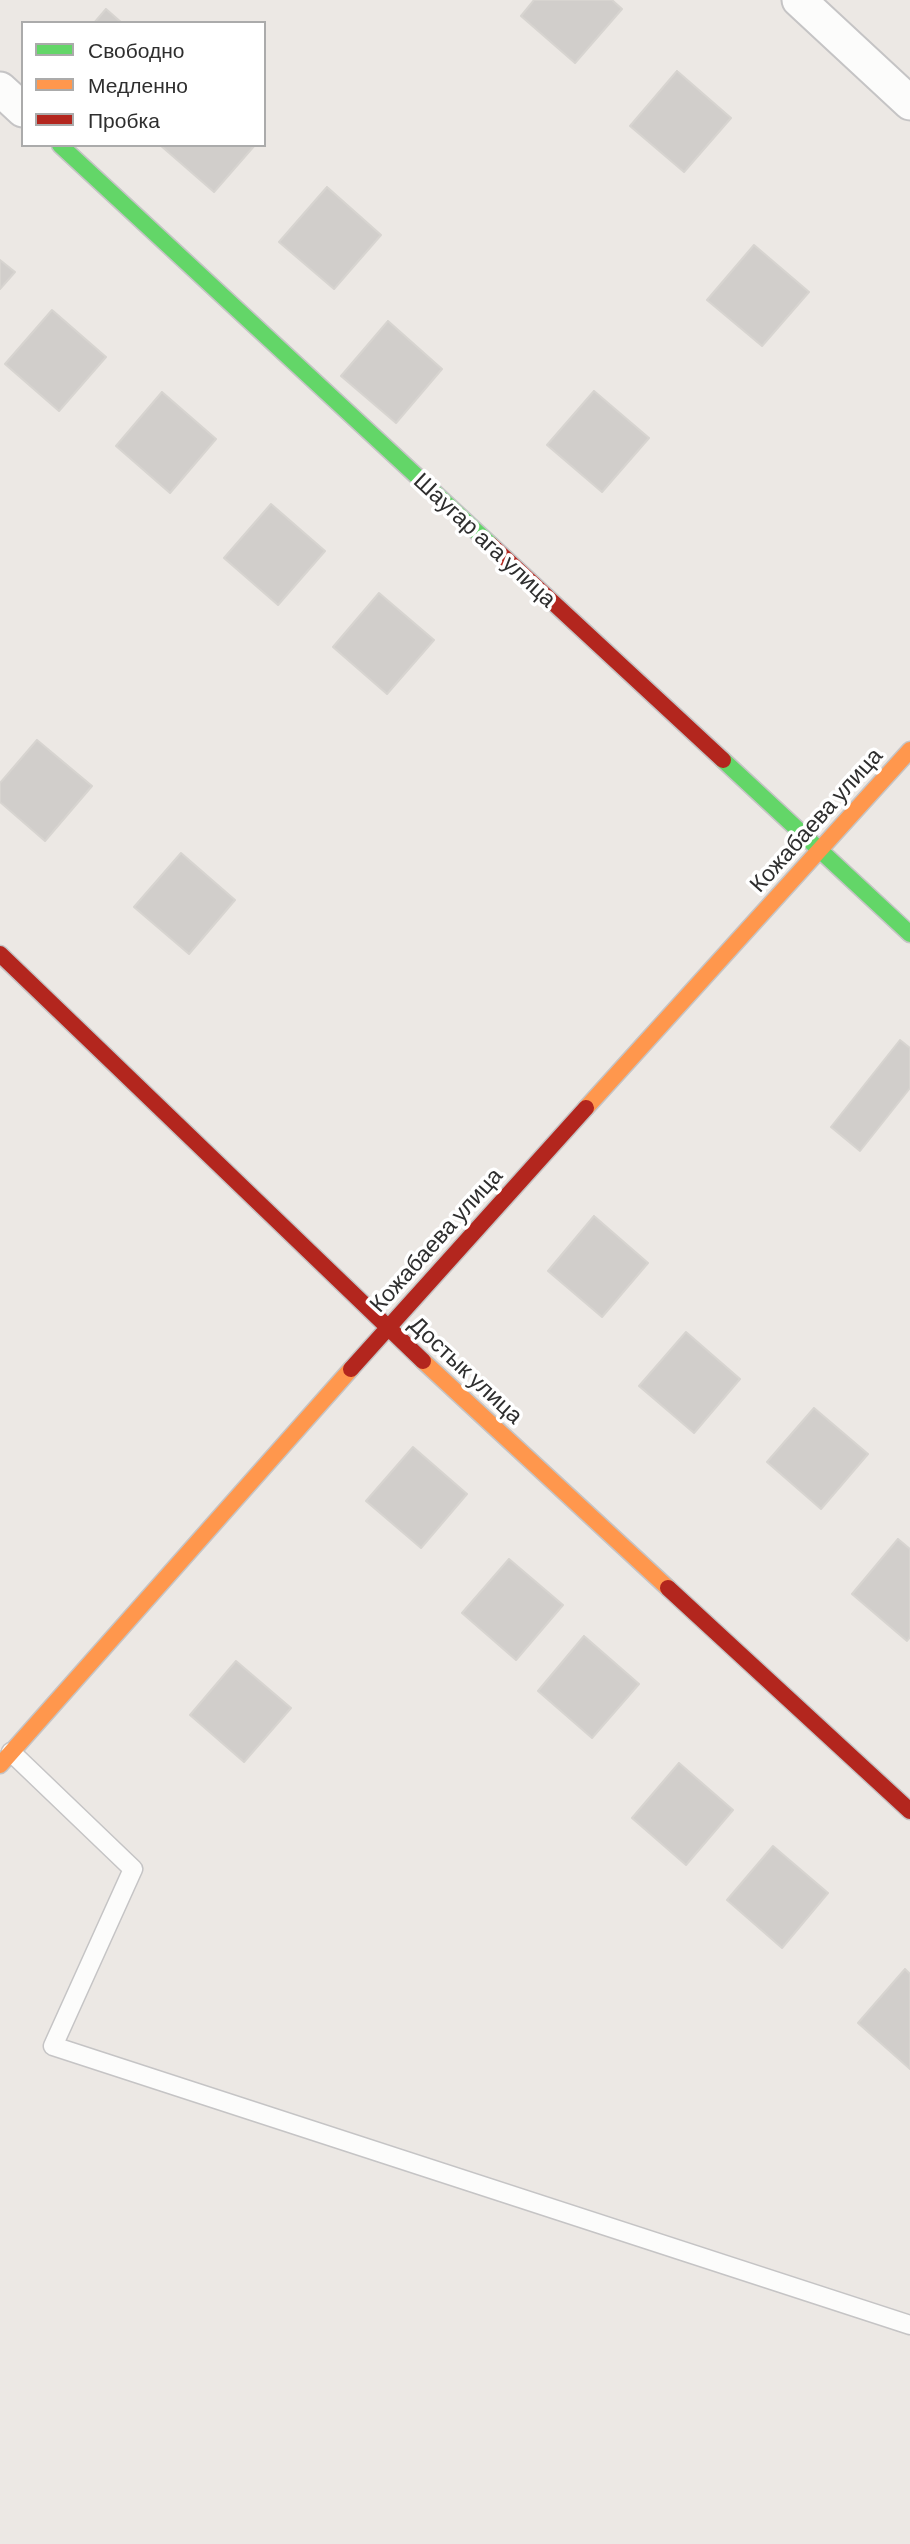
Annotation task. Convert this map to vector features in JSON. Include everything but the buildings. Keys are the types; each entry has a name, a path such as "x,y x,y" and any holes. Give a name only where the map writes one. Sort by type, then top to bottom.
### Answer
{"street":[{"path":"799,0 910,103"},
{"path":"0,89 21,108"},
{"name":"Шаугар ага улица","path":"62,147 910,934"},
{"name":"Кожабаева улица","path":"4,1753 910,750"},
{"name":"Достык улица","path":"0,954 387,1328 910,1811"}],"lane":[{"path":"4,1753 133,1869 53,2046 910,2325"}],"traffic: fast":[{"path":"62,147 491,545"},
{"path":"723,760 910,934"}],"traffic: slow":[{"path":"586,1108 910,750"},
{"path":"423,1361 668,1588"},
{"path":"0,1765 351,1369"}],"traffic: jam":[{"path":"491,545 723,760"},
{"path":"0,954 423,1361"},
{"path":"351,1369 586,1108"},
{"path":"668,1588 910,1811"}]}
